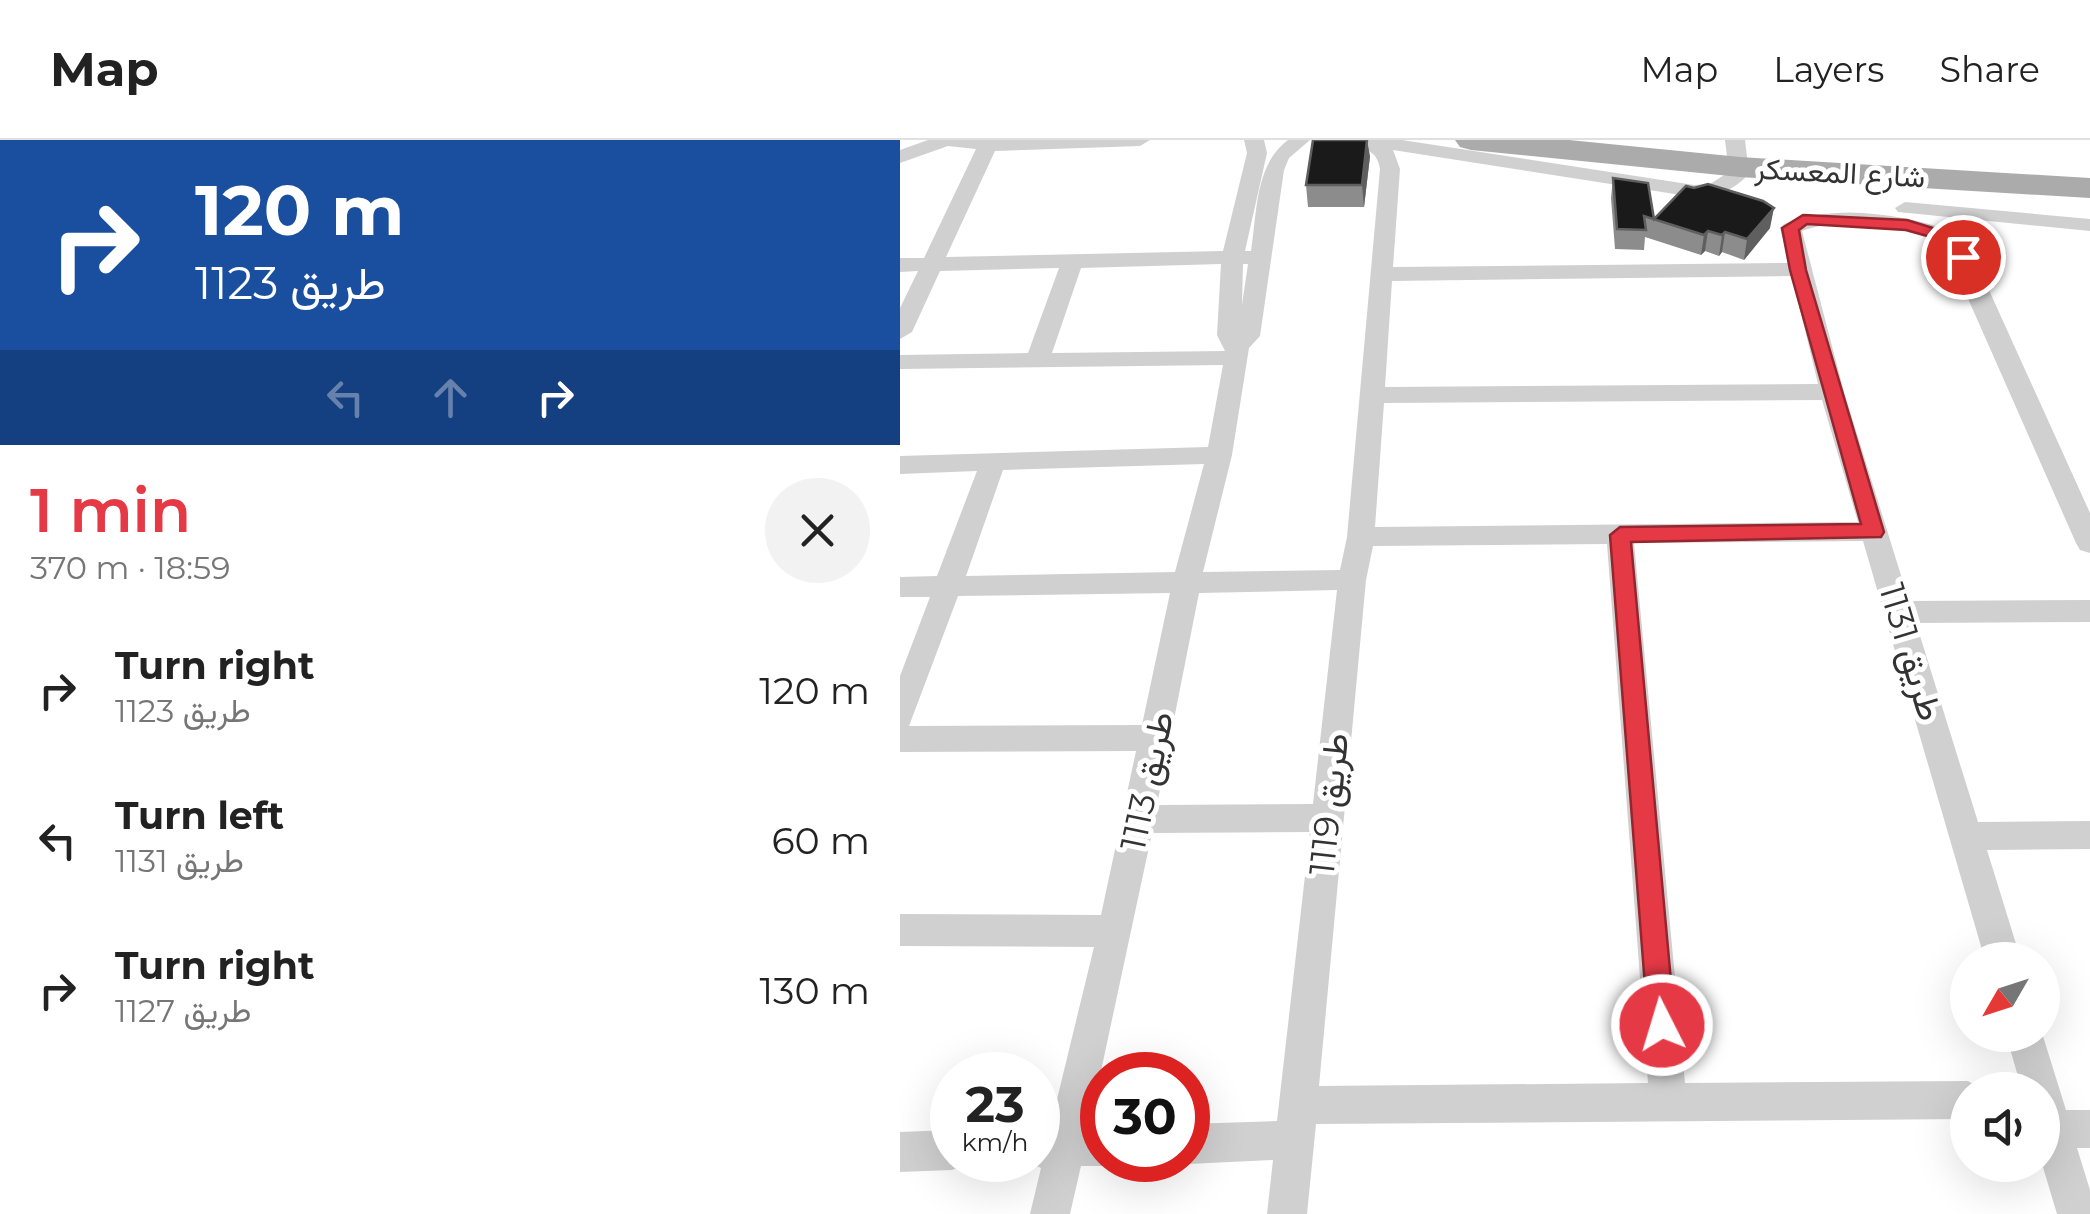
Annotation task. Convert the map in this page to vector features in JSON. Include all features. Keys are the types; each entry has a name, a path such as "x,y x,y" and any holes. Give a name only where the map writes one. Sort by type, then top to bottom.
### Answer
{"main road":[{"name":"شارع المعسكر","path":"1471,140 2090,188"},
{"name":"شارع المعسكر","path":"1674,140 1728,161 1838,154 2090,168"},
{"path":"1798,140 1838,154"}],"street":[{"path":"900,157 946,140 988,145 1140,140"},
{"name":"طريق 1113","path":"1237,352 1229,335 1232,258 1258,153 1254,140"},
{"name":"طريق 1113","path":"1050,1214 1115,931 1187,581 1219,454 1237,352 1248,336 1274,170 1280,155 1300,140"},
{"path":"1362,140 1676,190 1728,161"},
{"path":"1374,141 1388,157 1390,169 1404,159 1433,149"},
{"path":"900,332 988,145"},
{"name":"طريق 1119","path":"1287,1214 1352,580 1361,537 1390,169"},
{"path":"1787,219 1828,199 2090,225"},
{"path":"1938,212 1971,275 2090,543"},
{"path":"1787,219 1907,225 1950,238"},
{"name":"طريق 1131","path":"1787,219 1832,392 1998,942"},
{"path":"900,265 1262,257"},
{"path":"1037,362 1072,261"},
{"path":"1382,274 1798,270"},
{"path":"900,362 1037,362 1237,352"},
{"path":"1372,395 1832,392"},
{"path":"900,465 1219,454"},
{"path":"900,717 993,462"},
{"path":"1361,537 1874,532"},
{"path":"1620,535 1668,1101"},
{"path":"900,587 1352,580"},
{"path":"1898,612 2090,611"},
{"path":"900,739 1156,738"},
{"path":"1139,819 1327,818"},
{"path":"1966,836 2090,835"},
{"path":"900,930 1115,931"},
{"path":"1210,1140 1295,1123 1668,1101 1950,1100"},
{"path":"2060,1141 2077,1214"},
{"path":"900,1152 930,1151"}],"building":[{"path":"1313,140 1367,140 1362,185 1306,185"},
{"path":"1613,178 1648,183 1654,219 1686,186 1708,184 1774,208 1747,239 1725,232 1722,235 1708,231 1704,235 1644,216 1646,230 1617,229"}],"route":[{"path":"1662,1025 1620,535 1874,532 1798,270 1790,228 1803,220 1907,225 1950,238 1963,257"}]}
